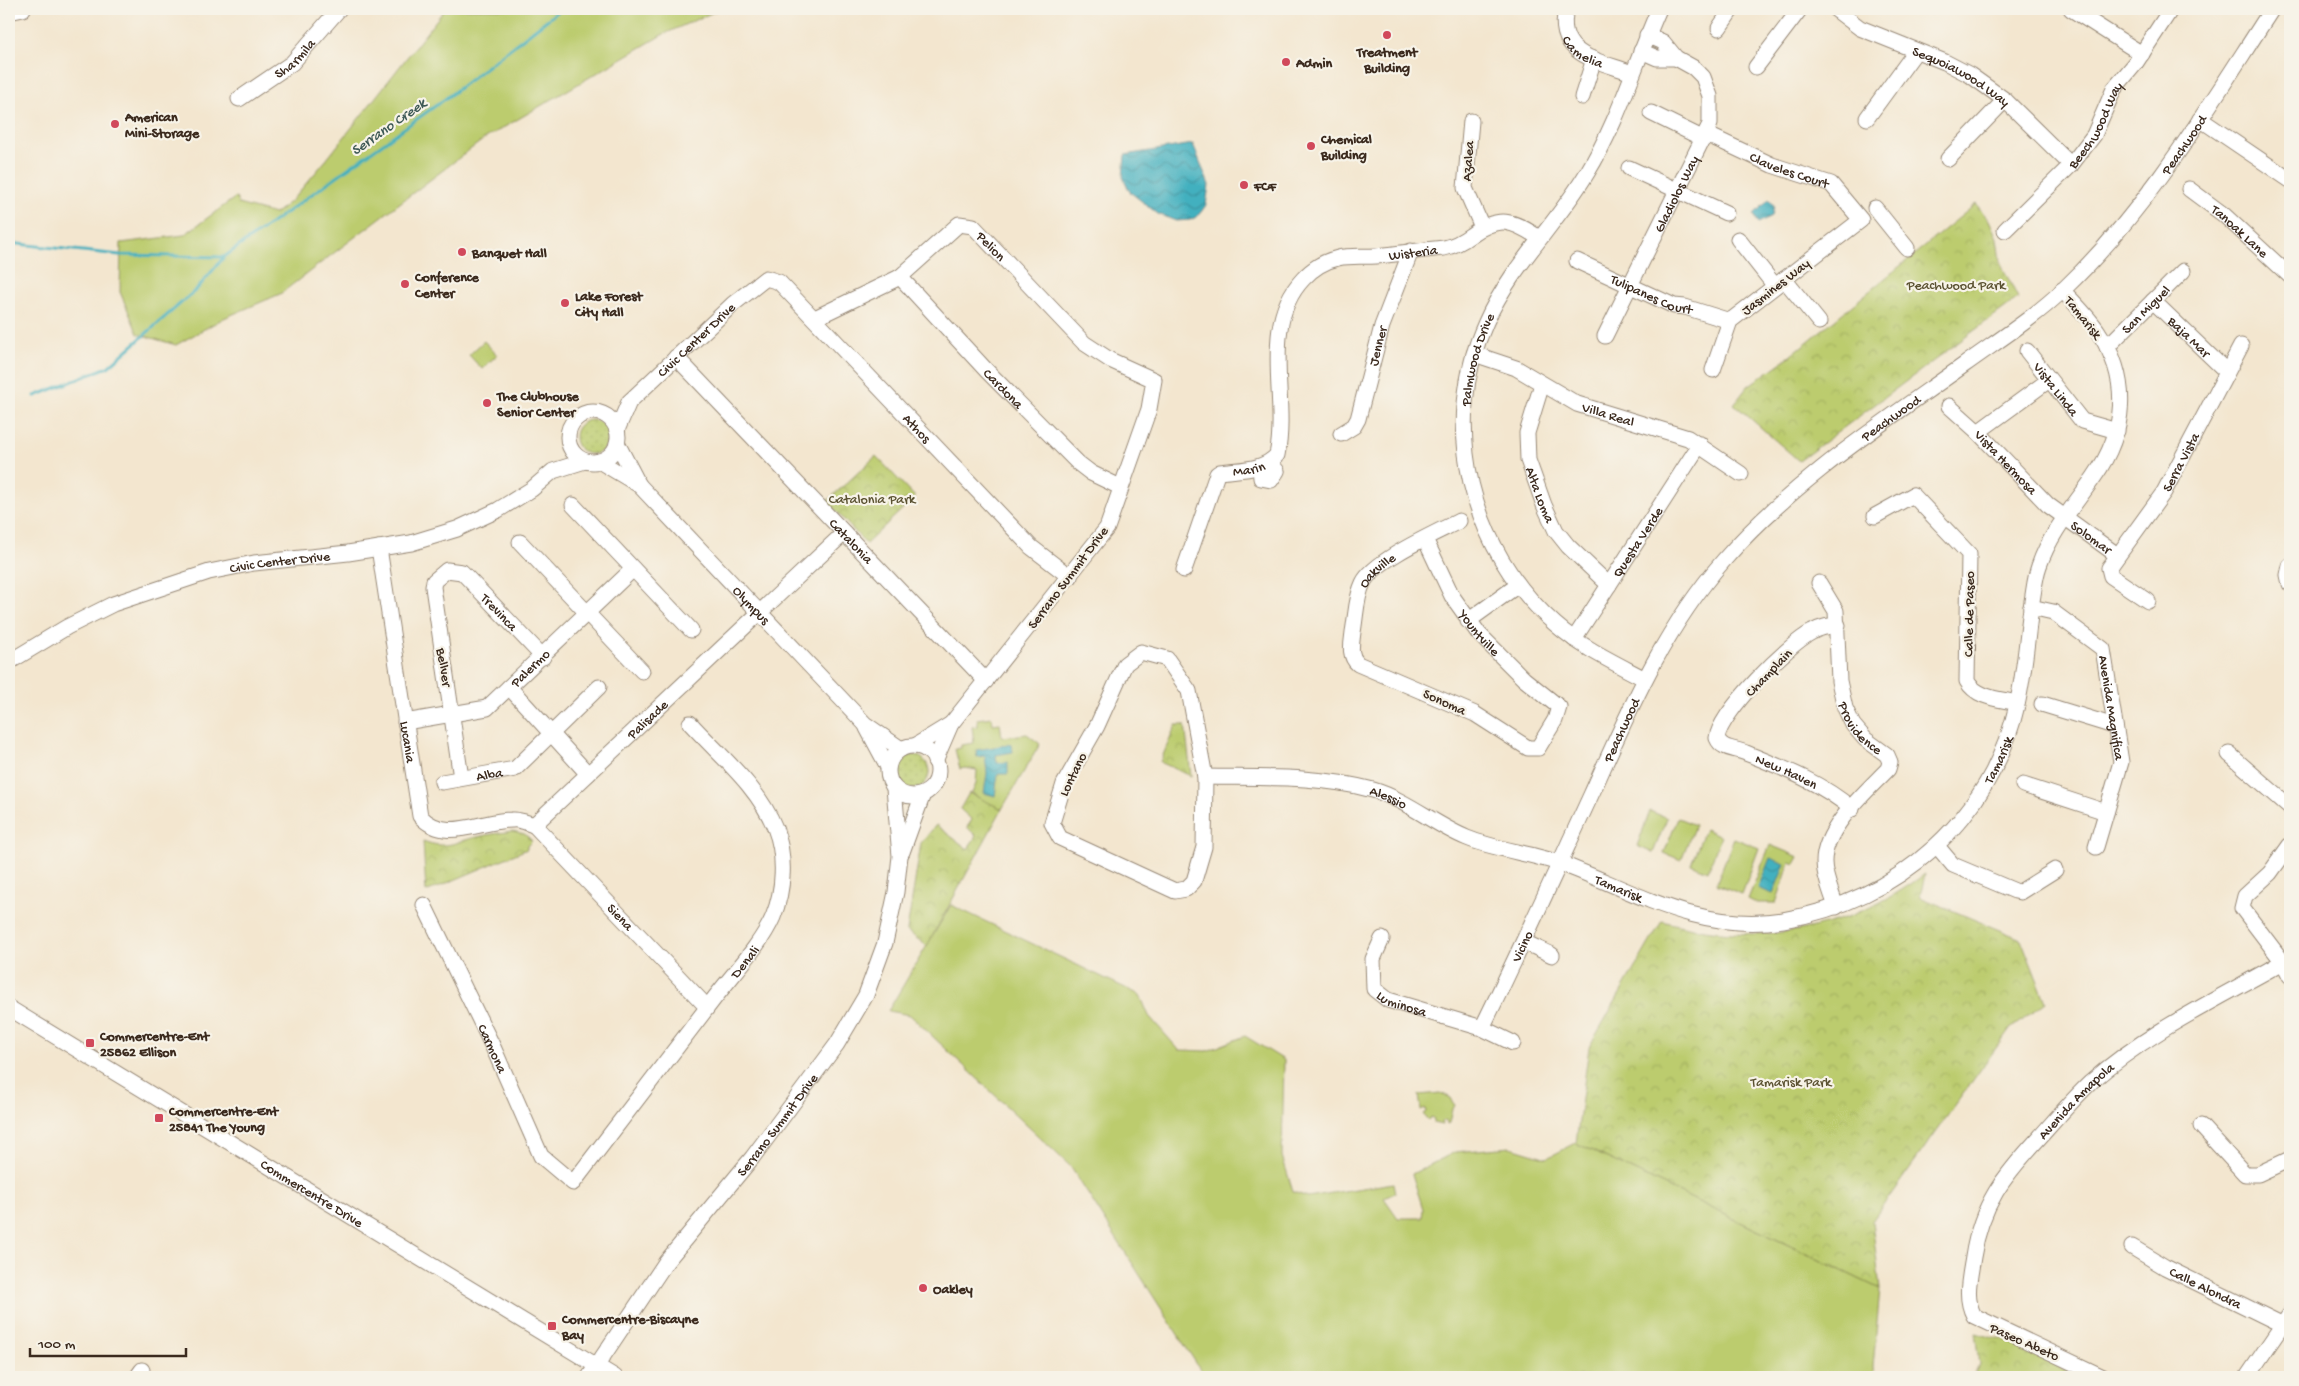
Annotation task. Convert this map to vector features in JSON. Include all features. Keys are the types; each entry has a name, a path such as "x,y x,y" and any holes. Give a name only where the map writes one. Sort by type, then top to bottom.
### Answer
{"street":[{"path":"9,12 23,9"},
{"name":"Sharmila","path":"239,99 292,63 339,9"},
{"name":"Camelia","path":"1566,9 1563,23 1566,39 1576,50 1632,73"},
{"name":"Palmwood Drive","path":"1643,678 1574,639 1543,614 1518,585 1492,542 1481,519 1470,483 1466,453 1465,414 1468,382 1474,354 1486,320 1503,289 1586,174 1605,139 1659,9"},
{"path":"1720,28 1732,9"},
{"path":"1756,67 1800,9"},
{"name":"Sequoiawood Way","path":"1835,9 1860,28 1970,75 2005,100 2071,165"},
{"path":"2071,9 2142,54"},
{"name":"Beechwood Way","path":"2004,230 2071,165 2094,136 2114,89 2142,54 2172,9"},
{"name":"Peachwood","path":"1560,863 1643,678 1699,590 1749,532 1807,479 2010,332 2062,290 2119,231 2162,177 2272,9"},
{"name":"Gladiolos Way","path":"1605,336 1705,136 1711,115 1707,84 1694,68 1676,58 1663,42 1648,35"},
{"name":"Gladiolos Way","path":"1641,51 1657,58 1676,58"},
{"path":"1867,118 1916,51"},
{"path":"1582,97 1594,59"},
{"path":"1948,159 2005,100"},
{"name":"Claveles Court","path":"1651,113 1772,165 1831,184 1861,220"},
{"path":"2200,119 2290,180"},
{"name":"Azalea","path":"1471,121 1465,188 1482,227"},
{"path":"1629,168 1726,213"},
{"name":"Tanoak Lane","path":"2189,189 2224,215 2290,276"},
{"path":"1875,208 1907,248"},
{"name":"Jasmines Way","path":"1713,370 1730,321 1861,220"},
{"name":"Wisteria","path":"1290,296 1305,277 1329,261 1339,258 1450,247 1463,241 1482,227 1498,222 1518,224 1539,238"},
{"name":"Pelion","path":"815,318 900,277 959,224 973,226 1084,343 1110,360 1154,380"},
{"path":"1738,239 1819,322"},
{"name":"Jenner","path":"1340,434 1354,426 1358,419 1382,326 1411,252"},
{"path":"2279,265 2290,254"},
{"name":"Tulipanes Court","path":"1577,261 1674,306 1685,307 1730,321"},
{"name":"San Miguel","path":"2107,348 2183,271"},
{"name":"Cardona","path":"900,277 986,370 1078,463 1091,473 1120,487"},
{"name":"Athos","path":"766,278 779,282 1031,547 1070,577"},
{"name":"Civic Center Drive","path":"9,662 67,627 113,604 209,572 254,563 411,543 457,529 498,510 532,489 553,471 568,442 568,434 575,418 588,412 599,412 629,402 733,304 766,278"},
{"name":"Tamarisk","path":"1560,863 1654,904 1708,919 1744,922 1781,920 1836,907 1888,884 1937,846 1956,826 1983,790 2006,743 2018,703 2037,570 2048,543 2109,455 2121,411 2120,391 2107,348 2089,320 2062,290"},
{"name":"Marin","path":"1184,570 1216,474 1265,465 1278,450 1280,320 1290,296"},
{"name":"Baja Mar","path":"2153,301 2227,372"},
{"name":"Serra Vista","path":"2109,571 2117,555 2164,492 2241,346"},
{"name":"Vista Linda","path":"2027,351 2082,421 2117,431"},
{"name":"Villa Real","path":"1474,354 1516,368 1577,404 1682,435 1700,444 1741,474"},
{"name":"Catalonia","path":"676,356 986,681"},
{"name":"Serrano Summit Drive","path":"593,1371 666,1262 752,1158 837,1044 866,995 885,943 900,856 923,794 935,782 938,775 935,761 951,724 1070,577 1107,528 1149,409 1154,380"},
{"path":"1978,432 2049,380"},
{"name":"Alta Loma","path":"1542,384 1527,433 1528,460 1544,505 1556,531 1568,546 1608,586"},
{"name":"Civic Center Drive","path":"553,471 610,455 629,402"},
{"name":"Vista Hermosa","path":"1948,406 1978,432 2048,505 2064,518"},
{"path":"599,412 613,422 617,436"},
{"name":"Olympus","path":"617,436 639,485 865,724 888,767"},
{"path":"568,442 572,450 592,461"},
{"name":"Questa Verde","path":"1574,639 1700,444"},
{"name":"Olympus","path":"592,461 639,485"},
{"name":"Calle de Paseo","path":"1876,516 1912,495 1969,554 1967,681 1972,690 1980,694 2018,703"},
{"path":"573,505 691,630"},
{"name":"Solomar","path":"2064,518 2117,555"},
{"name":"Oakville","path":"1353,660 1351,650 1359,593 1364,582 1376,567 1459,521"},
{"name":"Palisade","path":"534,825 844,533"},
{"name":"Yountville","path":"1425,539 1452,596 1468,621 1502,660 1559,707 1558,714 1547,736 1538,748 1533,749"},
{"path":"520,542 642,671"},
{"name":"Lucania","path":"379,548 420,816 429,826 443,830 512,819 534,825"},
{"name":"Palermo","path":"405,722 486,708 543,657 633,569"},
{"name":"Trevinca","path":"454,570 462,572 543,657"},
{"name":"Bellver","path":"454,570 441,573 434,580 432,588 462,778"},
{"name":"Solomar","path":"2109,571 2111,576 2148,601"},
{"name":"Providence","path":"1819,583 1834,604 1838,625 1838,681 1845,708 1853,725 1865,739 1887,755 1890,762 1888,769 1832,833 1824,863 1836,907"},
{"path":"1468,621 1518,585"},
{"name":"Avenida Magnifica","path":"2032,607 2053,612 2103,648 2121,762 2096,847"},
{"name":"Champlain","path":"1718,741 1718,732 1722,724 1768,668 1810,633 1825,626 1838,625"},
{"name":"Lontano","path":"1141,652 1167,658 1189,691 1205,777 1204,846 1194,882 1186,889 1175,891 1060,838 1052,823 1064,784 1097,726 1125,664 1141,652"},
{"name":"Sonoma","path":"1353,660 1358,664 1475,714 1533,749"},
{"path":"509,687 588,774"},
{"name":"Alba","path":"442,782 515,769 599,688"},
{"path":"2042,704 2114,726"},
{"name":"Denali","path":"573,1182 765,931 772,917 781,889 782,862 776,830 765,808 751,788 690,723"},
{"name":"Olympus","path":"865,724 908,748"},
{"name":"Serrano Summit Drive","path":"900,856 894,788 890,782 888,767 895,753 908,748 951,724"},
{"name":"New Haven","path":"1718,741 1724,746 1744,752 1821,786 1852,809"},
{"path":"908,748 929,752 935,761"},
{"path":"2229,754 2290,807"},
{"name":"Alessio","path":"1205,777 1333,782 1375,791 1393,798 1468,838 1560,863"},
{"path":"2023,785 2106,812"},
{"path":"894,788 907,796 923,794"},
{"name":"Siena","path":"534,825 708,1007"},
{"path":"2290,845 2270,873 2245,896 2242,902 2244,913 2283,962 2290,976"},
{"path":"1937,846 1954,865 2015,891 2020,892 2055,870"},
{"name":"Vicino","path":"1482,1028 1560,863"},
{"name":"Carmona","path":"424,905 493,1047 541,1156 573,1182"},
{"name":"Luminosa","path":"1382,939 1373,960 1374,988 1388,1000 1482,1028 1513,1043"},
{"path":"1524,942 1552,955"},
{"name":"Avenida Amapola","path":"1974,1316 1969,1307 1968,1297 1976,1238 1983,1215 1997,1188 2009,1172 2078,1095 2118,1061 2156,1034 2283,962"},
{"name":"Commercentre Drive","path":"9,1008 593,1371 615,1377"},
{"path":"2202,1126 2246,1174 2258,1174 2290,1159"},
{"name":"Calle Alondra","path":"2132,1247 2165,1267 2286,1319"},
{"name":"Paseo Abeto","path":"1974,1316 2103,1377"},
{"path":"2247,1377 2286,1319"}],"green space":[{"path":"445,9 720,9 662,35 484,139 280,294 224,318 176,345 138,334 120,292 121,243 184,235 236,197 238,204 275,214 292,200 327,159"},
{"name":"Peachwood Park","path":"1976,204 1989,220 1997,238 2000,262 2018,298 1799,461 1734,404 1748,386 1790,356"},
{"path":"484,341 497,355 482,369 469,355"},
{"path":"592,420 604,425 609,437 604,449 592,454 580,449 575,437 580,425"},
{"name":"Catalonia Park","path":"876,456 915,497 866,544 827,501"},
{"path":"992,717 993,724 1000,723 1002,737 1027,734 1040,744 1002,809 974,797 975,795 972,793 976,784 977,770 960,769 955,749 961,748 961,745 974,743 972,727 978,726 977,719"},
{"path":"1176,725 1185,725 1191,776 1160,762"},
{"path":"912,755 924,760 929,772 924,784 912,789 900,784 895,772 900,760"},
{"path":"969,793 1002,809 927,946 907,931 921,843 936,825 968,849 976,836 967,827 972,820 960,809"},
{"path":"1650,811 1667,818 1653,853 1637,846"},
{"path":"1678,818 1695,825 1681,860 1664,853"},
{"path":"1705,829 1721,836 1708,871 1691,864"},
{"path":"513,831 525,834 532,841 527,846 527,849 426,892 423,841 431,844 445,845"},
{"path":"1734,838 1759,848 1742,894 1716,884"},
{"path":"1770,845 1799,857 1795,864 1790,862 1776,903 1756,903 1748,899"},
{"name":"Tamarisk Park","path":"1925,874 1920,897 2021,939 2046,1002 2009,1030 1872,1221 1880,1289 1576,1143 1589,1047 1662,921 1698,929 1733,933 1800,930 1832,922 1863,910 1894,894"},
{"path":"951,905 1140,995 1149,1016 1179,1050 1207,1051 1245,1036 1284,1060 1282,1156 1293,1192 1308,1197 1393,1183 1395,1193 1384,1198 1398,1218 1422,1218 1423,1209 1412,1174 1455,1152 1511,1147 1547,1158 1576,1143 1880,1289 1873,1367 1874,1377 1205,1377 1070,1166 910,1015 888,1011"},
{"path":"1441,1093 1451,1098 1455,1106 1452,1109 1449,1123 1447,1124 1446,1120 1441,1121 1442,1125 1433,1123 1434,1119 1431,1117 1428,1120 1423,1114 1426,1112 1425,1108 1421,1110 1419,1095"},
{"path":"1975,1332 2004,1340 2080,1377 1974,1377 1979,1364"}],"water":[{"path":"1193,144 1209,185 1206,205 1198,216 1190,220 1176,221 1158,214 1130,192 1123,177 1125,155"},
{"path":"1769,199 1774,206 1772,216 1758,223 1754,214"},
{"path":"1012,744 1013,752 996,755 997,763 1008,762 1008,774 998,774 995,796 984,793 987,773 985,756 977,757 976,750"},
{"path":"1770,858 1785,864 1773,894 1758,888"}],"waterway":[{"name":"Serrano Creek","path":"9,243 120,255 224,257 445,99 561,9"},
{"name":"Serrano Creek","path":"35,396 108,367 197,289 224,257"}],"place":[{"name":"Treatment Building","path":"1387,35"},
{"name":"Admin","path":"1286,62"},
{"name":"American Mini-Storage","path":"115,124"},
{"name":"Chemical Building","path":"1311,146"},
{"name":"FCF","path":"1244,185"},
{"name":"Banquet Hall","path":"462,252"},
{"name":"Conference Center","path":"405,284"},
{"name":"Lake Forest City Hall","path":"565,303"},
{"name":"The Clubhouse Senior Center","path":"487,403"},
{"name":"Commercentre-Ent 25862 Ellison","path":"90,1043"},
{"name":"Commercentre-Ent 25841 The Young","path":"159,1118"},
{"name":"Oakley","path":"923,1288"},
{"name":"Commercentre-Biscayne Bay","path":"552,1326"}]}
